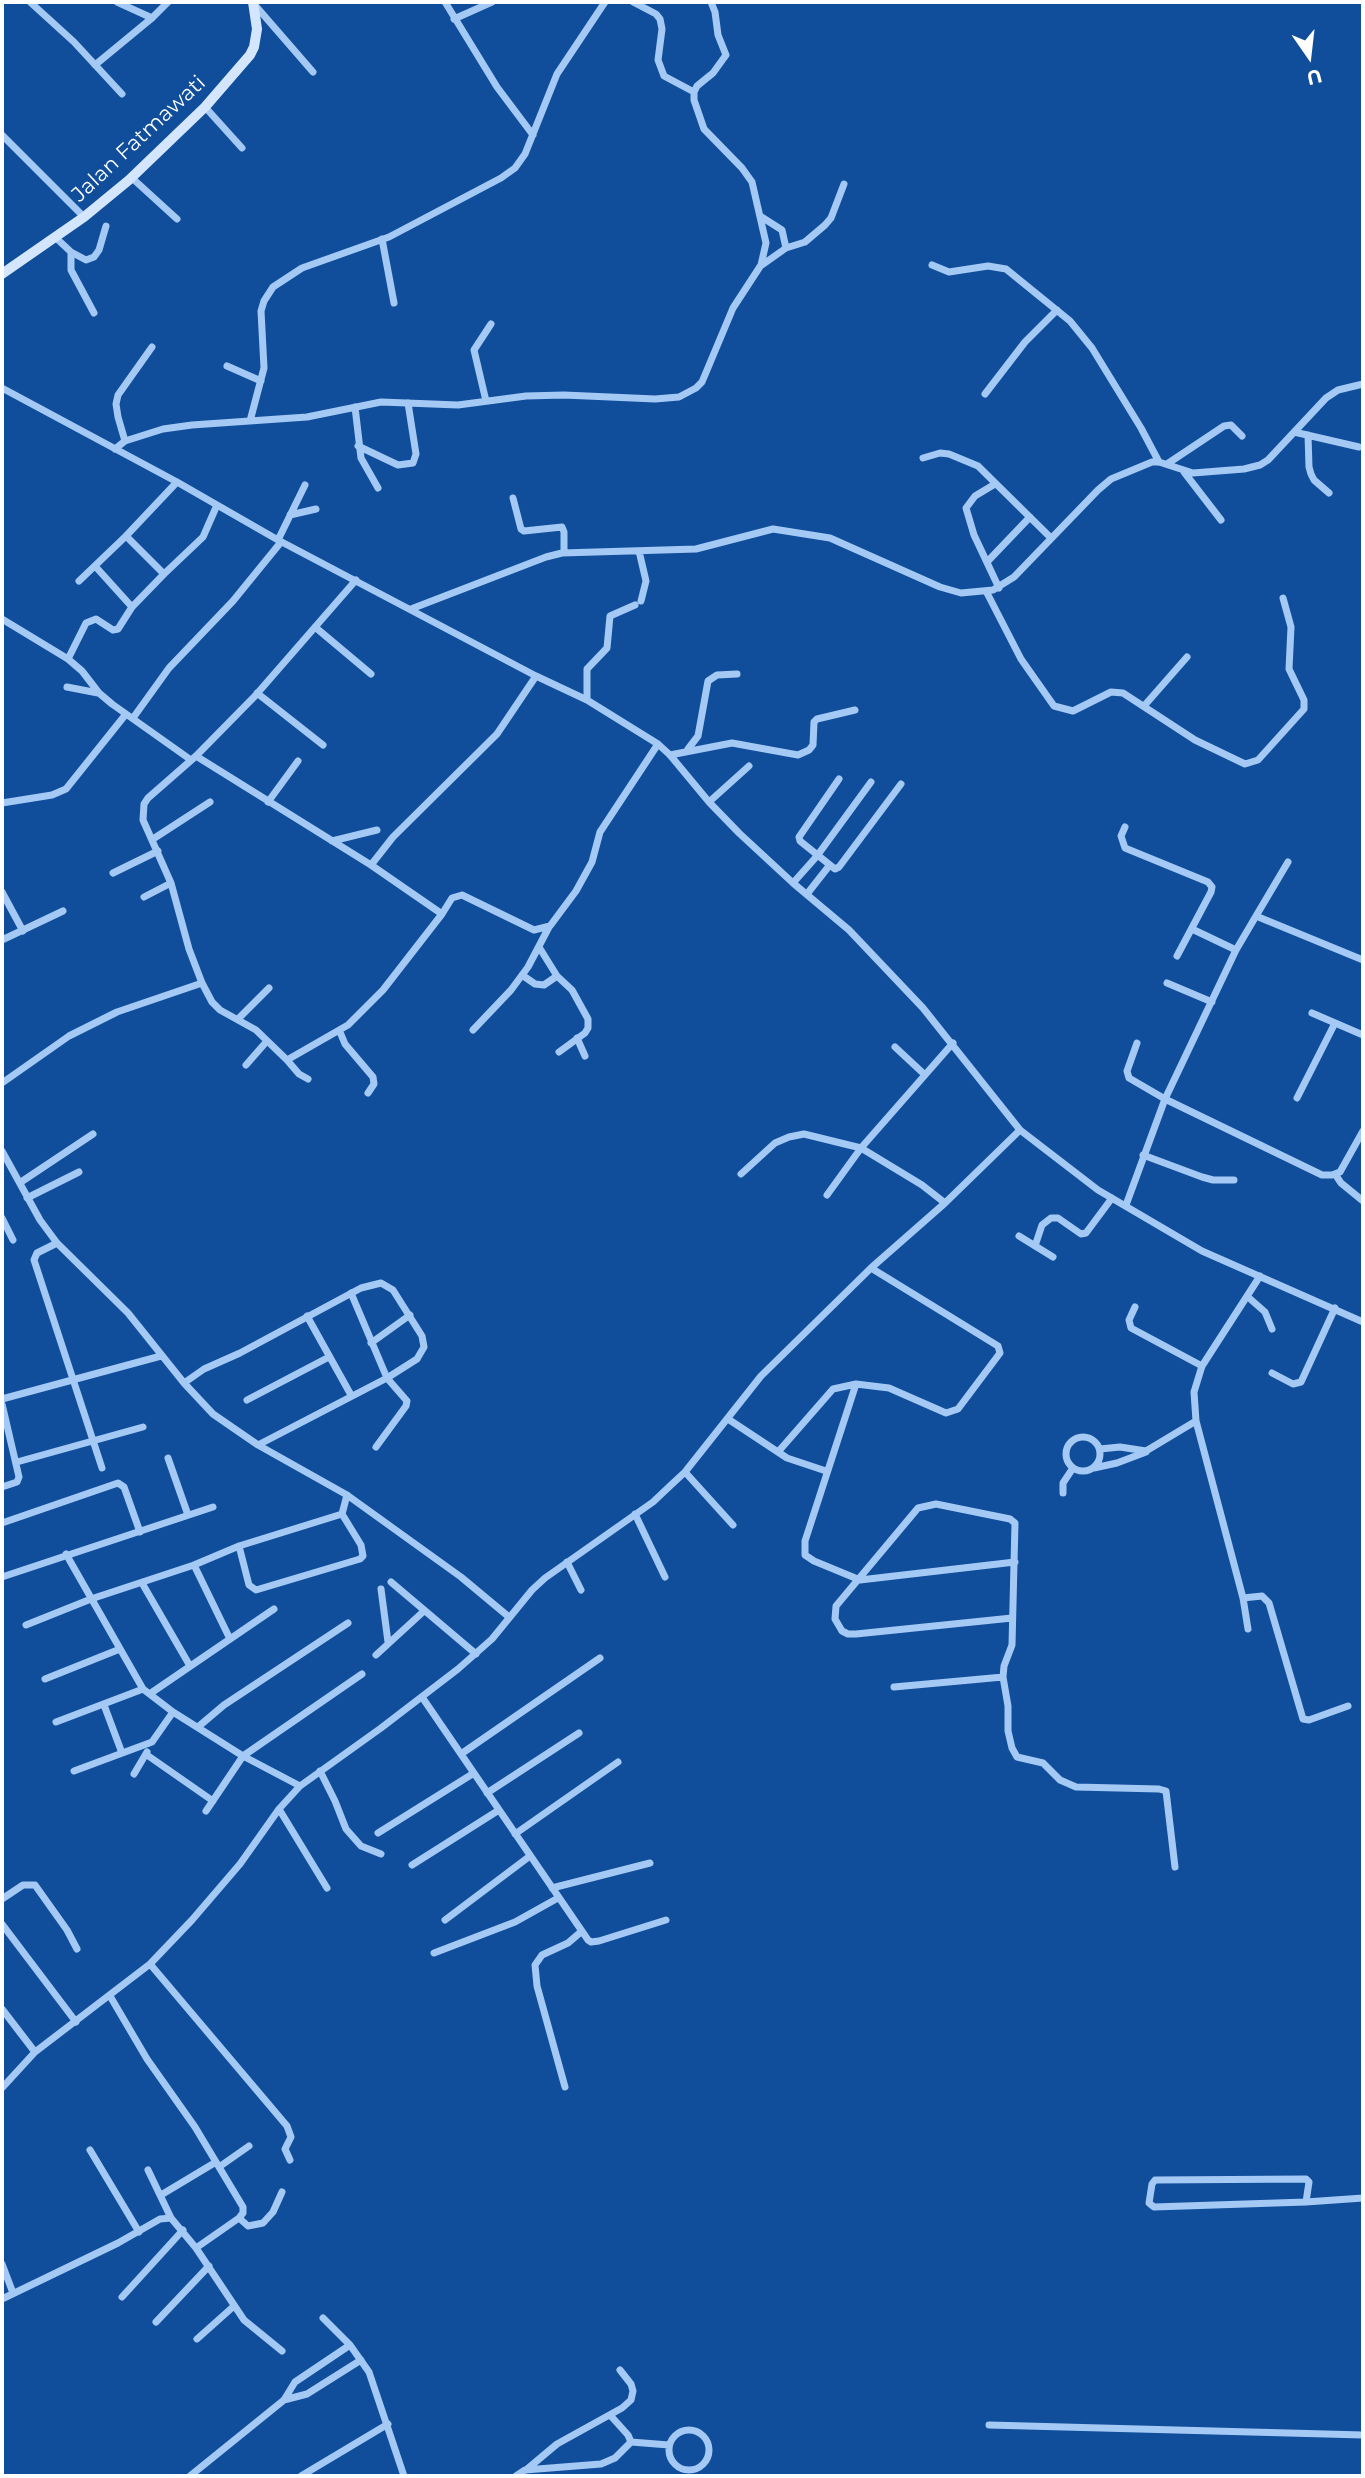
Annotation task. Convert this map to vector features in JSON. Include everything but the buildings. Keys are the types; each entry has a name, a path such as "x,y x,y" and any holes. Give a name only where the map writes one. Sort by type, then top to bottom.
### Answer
{"street":[{"path":"30,2 121,94"},
{"path":"117,2 152,18"},
{"path":"95,65 168,2"},
{"path":"444,2 497,87 533,135"},
{"path":"454,19 492,2"},
{"path":"250,421 265,357 261,311 273,288 302,268 382,239 501,178 520,161 557,74 605,2"},
{"path":"634,2 660,19 662,29 658,60 664,76 694,92"},
{"path":"116,449 125,441 163,429 307,418 381,402 458,405 526,396 655,399 679,397 689,393 702,382 733,308 761,265 766,243 752,182 704,129 698,116 694,92 726,55 718,35 711,2"},
{"path":"253,3 313,72"},
{"name":"Jalan Fatmawati","path":"2,274 84,217 132,178 205,107 254,47 257,29 253,3"},
{"path":"205,107 242,148"},
{"path":"2,135 84,217"},
{"path":"132,178 177,219"},
{"path":"761,265 786,248 805,242 825,225 831,218 844,184"},
{"path":"760,216 782,230 786,248"},
{"path":"55,237 83,260 92,258 99,250 106,226"},
{"path":"382,239 394,303"},
{"path":"71,252 71,270 94,313"},
{"path":"932,265 949,272 988,266 1006,269 1070,321 1092,348 1163,463"},
{"path":"985,394 1025,342 1057,310"},
{"path":"486,401 474,350 491,324"},
{"path":"125,441 116,404 118,395 152,347"},
{"path":"227,366 261,381"},
{"path":"411,609 546,557 564,553 696,549 773,529 830,538 940,587 961,593 999,588 1014,578 1111,479 1143,464 1163,463 1184,472 1204,473 1253,468 1268,460 1326,398 1338,390 1363,384"},
{"path":"2,388 280,541 536,676 587,700 658,744 670,754 709,802 739,833 849,930 923,1008 1020,1130 1098,1190 1202,1251 1363,1322"},
{"path":"358,446 398,465 413,463 416,454 408,403"},
{"path":"355,407 361,458 378,488"},
{"path":"1163,463 1224,426 1231,425 1242,436"},
{"path":"1294,432 1359,447"},
{"path":"1308,435 1311,474 1329,493"},
{"path":"923,458 949,453 978,466 1051,538"},
{"path":"1184,472 1221,520"},
{"path":"79,582 177,482"},
{"path":"995,484 975,496 966,508 974,535 999,588"},
{"path":"2,794 5,802 52,795 66,789 169,668 233,601 280,541 305,485"},
{"path":"513,498 524,531 560,527 564,529 564,553"},
{"path":"68,659 86,622 96,619 113,630 118,629 132,607 203,537 217,505"},
{"path":"290,515 316,509"},
{"path":"987,562 1030,517"},
{"path":"126,536 164,573"},
{"path":"587,700 587,670 607,648 610,616 638,603 646,581 639,551"},
{"path":"95,566 132,607"},
{"path":"307,1079 267,1041 212,1002 189,949 171,883 144,820 144,804 194,758 257,693 356,580"},
{"path":"986,591 1021,659 1054,706 1073,711 1117,691 1129,695 1185,734 1245,764 1258,760 1304,709 1304,700 1289,669 1291,628 1283,598"},
{"path":"2,619 68,659 82,671 99,693 130,716 194,758 372,865 442,914"},
{"path":"315,627 371,674"},
{"path":"1144,706 1187,657"},
{"path":"687,750 698,736 708,681 717,675 737,674"},
{"path":"372,865 393,837 497,734 536,676"},
{"path":"67,687 99,693"},
{"path":"257,693 323,745"},
{"path":"670,754 732,743 798,755 813,745 814,722 817,719 855,710"},
{"path":"473,1030 522,975 592,862 600,832 658,744"},
{"path":"268,802 298,761"},
{"path":"709,802 749,766"},
{"path":"839,779 799,837 800,842 835,869 901,784"},
{"path":"793,883 817,856 872,782"},
{"path":"153,839 210,802"},
{"path":"1125,827 1121,836 1125,848 1210,884 1211,892 1177,957"},
{"path":"332,841 377,830"},
{"path":"114,873 158,851"},
{"path":"1126,1205 1165,1100 1236,950 1288,862"},
{"path":"807,894 829,866"},
{"path":"144,897 171,883"},
{"path":"2,892 23,931"},
{"path":"287,1060 340,1032 383,989 452,898 462,895 528,929 550,926"},
{"path":"2,940 63,911"},
{"path":"1256,916 1363,960"},
{"path":"1192,929 1236,950"},
{"path":"539,947 557,976 572,990 588,1019 588,1028 559,1052"},
{"path":"522,975 535,984 544,985 557,976"},
{"path":"2,1083 69,1036 117,1012 202,983"},
{"path":"1167,983 1212,1002"},
{"path":"237,1018 269,988"},
{"path":"1312,1013 1363,1035"},
{"path":"1297,1098 1335,1023"},
{"path":"340,1032 345,1044 373,1077 373,1087 368,1093"},
{"path":"577,1038 584,1056"},
{"path":"246,1065 267,1041"},
{"path":"827,1195 861,1148 953,1043"},
{"path":"1137,1043 1127,1071 1128,1076 1165,1100 1315,1172 1327,1176 1342,1169 1363,1131"},
{"path":"895,1047 924,1074"},
{"path":"2,2088 35,2052 150,1964 240,1864 279,1809 300,1786 476,1654 533,1590 567,1562 653,1502 685,1472 761,1376 871,1268 945,1203 1020,1130"},
{"path":"21,1182 93,1134"},
{"path":"741,1174 775,1143 789,1136 804,1134 861,1148 922,1185 945,1203"},
{"path":"2,1152 21,1182 27,1198 57,1243 128,1313 213,1414 258,1445 347,1495 461,1577 509,1617"},
{"path":"1143,1155 1202,1177 1234,1180"},
{"path":"27,1198 79,1172"},
{"path":"1335,1174 1340,1183 1363,1201"},
{"path":"1035,1246 1042,1225 1051,1218 1058,1218 1082,1234 1086,1233 1112,1198"},
{"path":"2,1218 13,1240"},
{"path":"1019,1236 1054,1257"},
{"path":"57,1243 37,1253 34,1260 102,1468"},
{"path":"778,1452 833,1389 856,1384 889,1388 946,1413 958,1409 1000,1353 998,1346 871,1268"},
{"path":"1248,1629 1243,1598 1196,1421 1194,1392 1202,1366 1260,1276"},
{"path":"184,1382 351,1293 371,1284 386,1284 393,1290 422,1336 422,1353 387,1378 258,1445"},
{"path":"351,1293 387,1378 407,1401 376,1447"},
{"path":"1248,1297 1265,1312 1272,1329"},
{"path":"1135,1307 1129,1320 1131,1328 1202,1366"},
{"path":"1272,1373 1293,1384 1301,1382 1335,1308"},
{"path":"371,1343 410,1315"},
{"path":"307,1316 351,1395"},
{"path":"2,1487 19,1480 2,1402 162,1356"},
{"path":"247,1399 329,1357"},
{"path":"856,1384 803,1551 807,1558 860,1580 1015,1562"},
{"path":"728,1419 795,1461 827,1471"},
{"path":"1093,1468 1100,1459 1100,1448 1093,1440 1083,1437 1073,1440 1067,1449 1067,1460 1073,1468 1083,1471 1117,1463 1146,1451 1196,1421"},
{"path":"17,1462 143,1427"},
{"path":"1100,1448 1120,1447 1146,1451"},
{"path":"168,1458 188,1515"},
{"path":"1063,1493 1063,1483 1073,1468"},
{"path":"685,1472 733,1525"},
{"path":"2,1523 118,1483 124,1487 140,1532"},
{"path":"239,1546 249,1585 256,1590 360,1559 363,1556 361,1545 342,1514 347,1495"},
{"path":"1012,1618 848,1634 838,1625 834,1611 913,1512 929,1504 1013,1521 1016,1527 1012,1645 1004,1665 1003,1677 1012,1748 1017,1757 1043,1763 1060,1780 1076,1787 1166,1791 1175,1867"},
{"path":"2,1577 213,1507"},
{"path":"26,1625 91,1599 194,1565 239,1546 342,1514"},
{"path":"635,1514 665,1577"},
{"path":"66,1554 147,1691 173,1712 243,1756 300,1786"},
{"path":"567,1562 582,1590"},
{"path":"194,1565 230,1639"},
{"path":"391,1582 476,1654"},
{"path":"142,1583 190,1666"},
{"path":"380,1589 388,1642"},
{"path":"1243,1598 1262,1596 1269,1603 1303,1719 1309,1720 1348,1706"},
{"path":"57,1722 147,1691 190,1666 274,1609"},
{"path":"376,1655 424,1611"},
{"path":"198,1727 224,1705 348,1623"},
{"path":"45,1679 120,1649"},
{"path":"460,1754 600,1658"},
{"path":"206,1811 243,1756 362,1674"},
{"path":"894,1687 1003,1677"},
{"path":"422,1697 588,1940 594,1942 666,1920"},
{"path":"104,1706 122,1753"},
{"path":"74,1770 148,1744 173,1712"},
{"path":"487,1793 579,1732"},
{"path":"134,1774 147,1755 148,1744"},
{"path":"147,1755 213,1801"},
{"path":"515,1834 618,1762"},
{"path":"320,1771 346,1829 361,1846 381,1854"},
{"path":"378,1833 474,1773"},
{"path":"279,1809 327,1888"},
{"path":"412,1865 499,1810"},
{"path":"445,1920 530,1856"},
{"path":"552,1888 650,1863"},
{"path":"2,1899 23,1885 35,1885 77,1949"},
{"path":"434,1953 515,1922 558,1898"},
{"path":"2,1924 76,2022"},
{"path":"565,2087 537,1986 535,1965 542,1955 568,1943 582,1931"},
{"path":"150,1964 287,2126 291,2137 285,2149 290,2160"},
{"path":"110,1996 146,2059 195,2127 243,2207 239,2218 196,2248"},
{"path":"2,2009 35,2052"},
{"path":"161,2195 249,2146"},
{"path":"90,2150 139,2232"},
{"path":"148,2170 171,2218 209,2266 248,2325 282,2351"},
{"path":"1306,2203 1308,2180 1292,2179 1155,2180 1149,2203 1154,2207 1306,2203 1363,2197"},
{"path":"239,2218 248,2225 263,2223 273,2211 282,2192"},
{"path":"2,2299 139,2232 160,2219 171,2218"},
{"path":"122,2297 183,2230"},
{"path":"2,2264 13,2293"},
{"path":"156,2322 209,2266"},
{"path":"197,2339 234,2306"},
{"path":"323,2318 350,2345 374,2383 404,2476"},
{"path":"190,2476 284,2400 295,2382 350,2345"},
{"path":"284,2400 307,2394 361,2360"},
{"path":"516,2476 556,2444 610,2415 631,2400 631,2384 620,2370"},
{"path":"610,2415 631,2442"},
{"path":"301,2476 388,2424"},
{"path":"989,2425 1363,2435"},
{"path":"686,2430 702,2434 709,2448 704,2463 680,2472 670,2459 669,2445 678,2432 686,2430"},
{"path":"525,2470 601,2464 615,2458 631,2442 669,2445"}]}
